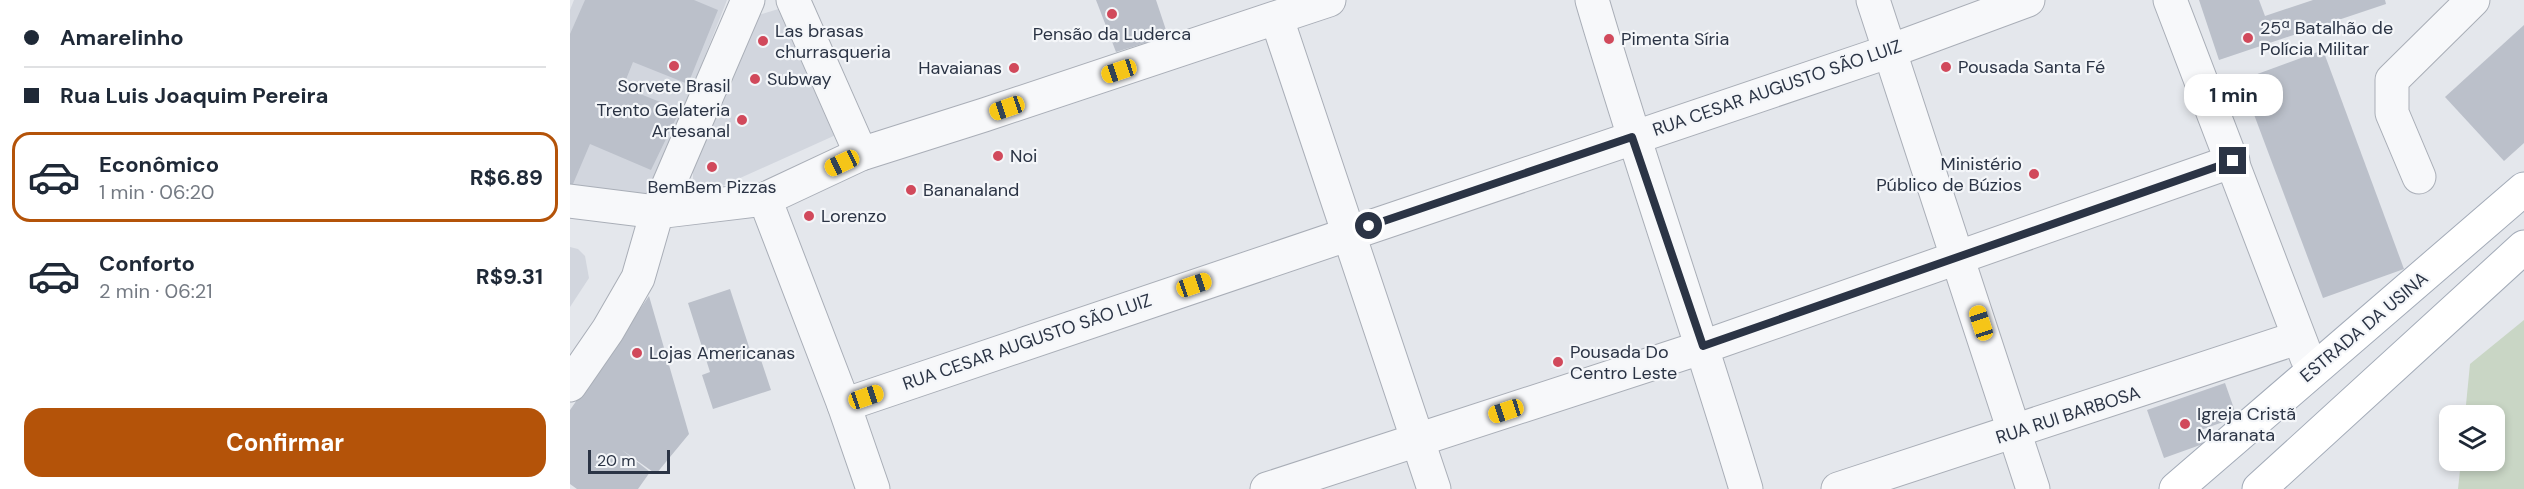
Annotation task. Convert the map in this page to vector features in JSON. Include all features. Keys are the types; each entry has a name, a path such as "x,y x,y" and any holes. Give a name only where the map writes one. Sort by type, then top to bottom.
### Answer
{"main road":[{"name":"ESTRADA DA USINA","path":"2176,489 2312,371 2385,312 2524,189"},
{"path":"2259,489 2524,247"}],"street":[{"path":"570,385 608,330 638,278 657,212 748,0"},
{"path":"793,0 861,154"},
{"path":"570,201 657,212 765,199 861,154 1329,0"},
{"path":"1592,0 1632,137 1703,346 1746,489"},
{"path":"1873,0 2017,432 2033,489"},
{"name":"RUA CESAR AUGUSTO SÃO LUIZ","path":"844,405 1890,51 2028,0"},
{"path":"2170,0 2233,161 2297,338 2312,371"},
{"path":"2420,177 2392,112 2392,80 2473,0"},
{"path":"1276,19 1434,489"},
{"path":"1267,489 1703,346 2233,161"},
{"path":"765,199 844,405 873,489"},
{"name":"RUA RUI BARBOSA","path":"1838,489 2297,338"}],"shaded area":[{"path":"574,0 727,0 653,188 640,205 570,195 570,10"},
{"path":"785,7 838,134 718,188 705,187 693,181 693,169 752,17"},
{"path":"570,247 578,249 585,256 589,278 570,307"}],"green space":[{"path":"2524,320 2524,489 2458,489 2460,471 2505,471 2505,405 2466,405 2470,364"}],"building":[{"path":"585,0 694,0 718,10 688,84 633,62 623,87 680,110 651,170 590,144 573,184 570,185 570,34"},
{"path":"1096,0 1156,0 1168,36 1116,52"},
{"name":"25ª Batalhão de Polícia Militar","path":"2199,0 2259,0 2265,16 2313,0 2385,0 2386,4 2219,60"},
{"path":"2524,25 2524,143 2504,161 2445,97"},
{"path":"2323,50 2404,269 2323,298 2241,80"},
{"path":"730,289 752,356 759,354 771,390 713,409 702,375 710,372 688,303"},
{"name":"Lojas Americanas","path":"649,296 689,434 656,474 622,450 650,472 638,489 577,489 570,484 570,410"},
{"name":"Igreja Cristã Maranata","path":"2225,383 2237,417 2198,431 2203,444 2164,458 2147,410"}],"place":[{"name":"Pensão da Luderca","path":"1112,14"},
{"name":"25ª Batalhão de Polícia Militar","path":"2248,38"},
{"name":"Pimenta Síria","path":"1609,39"},
{"name":"Las brasas churrasqueria","path":"763,41"},
{"name":"Sorvete Brasil","path":"674,66"},
{"name":"Pousada Santa Fé","path":"1946,67"},
{"name":"Havaianas","path":"1014,68"},
{"name":"Subway","path":"755,79"},
{"name":"Trento Gelateria Artesanal","path":"742,120"},
{"name":"Noi","path":"998,156"},
{"name":"BemBem Pizzas","path":"712,167"},
{"name":"Ministério Público de Búzios","path":"2034,174"},
{"name":"Bananaland","path":"911,190"},
{"name":"Lorenzo","path":"809,216"},
{"name":"Lojas Americanas","path":"637,353"},
{"name":"Pousada Do Centro Leste","path":"1558,362"},
{"name":"Igreja Cristã Maranata","path":"2185,424"}],"route":[{"path":"1369,226 1632,137 1703,346 2233,161"}]}
